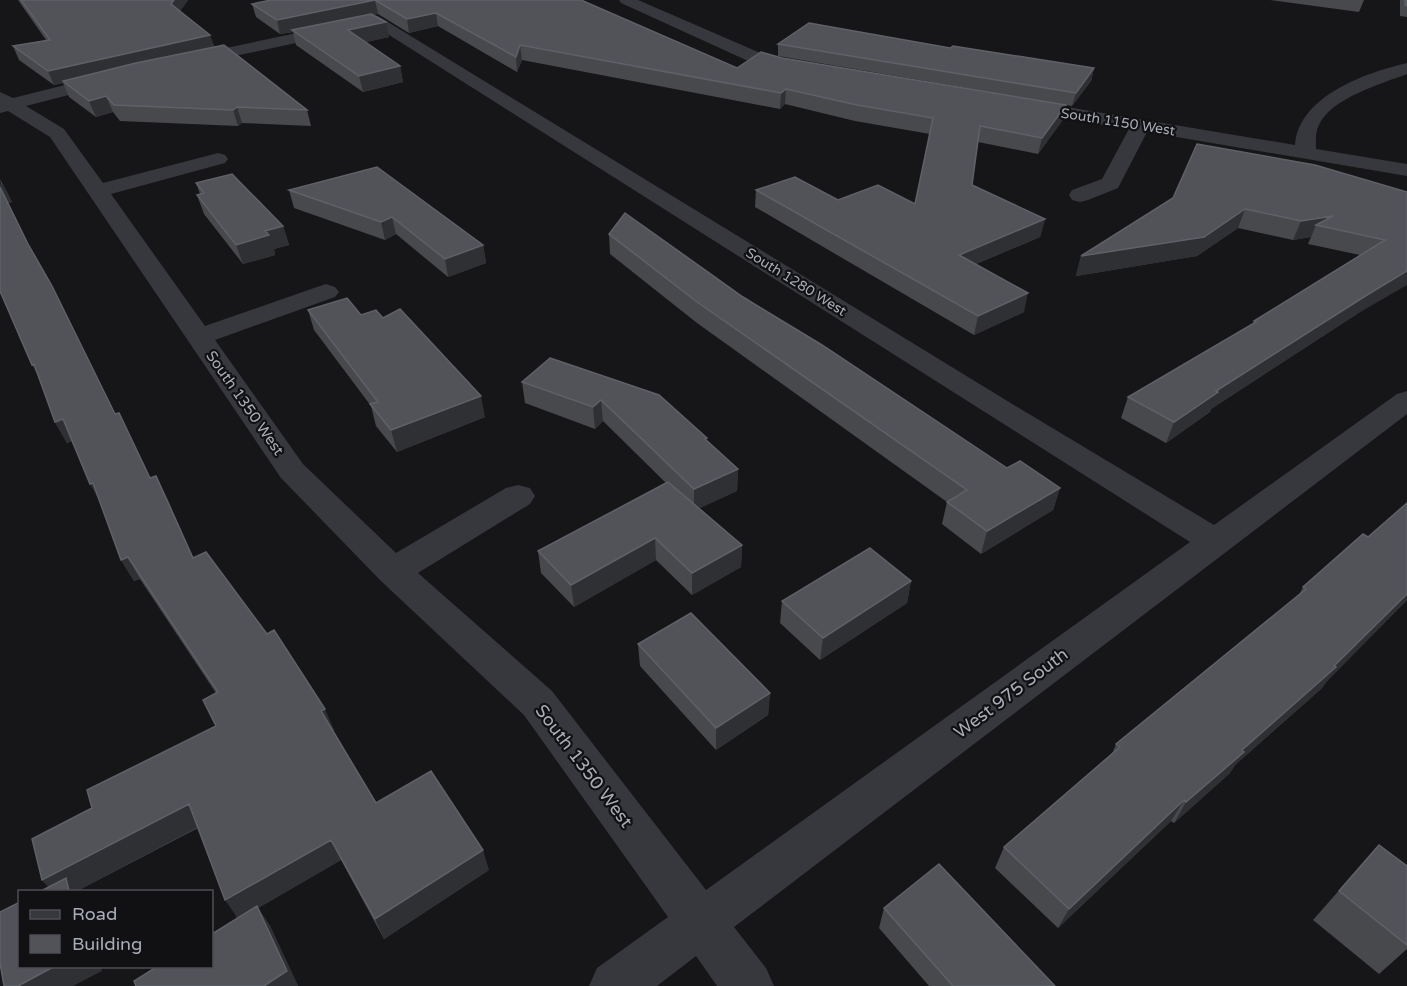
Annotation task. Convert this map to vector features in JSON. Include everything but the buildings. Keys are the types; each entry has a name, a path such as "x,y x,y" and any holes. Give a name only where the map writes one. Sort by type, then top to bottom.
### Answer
{"street":[{"path":"626,0 752,56 812,71"},
{"name":"South 1280 West","path":"174,64 378,21 998,409 1216,542"},
{"path":"1305,153 1308,126 1318,112 1333,99 1407,68"},
{"path":"3,103 129,74"},
{"name":"South 1150 West","path":"1000,102 1407,170"},
{"name":"South 1350 West","path":"3,103 57,133 292,471 393,571 538,703 748,986"},
{"path":"1080,195 1110,183 1141,126"},
{"path":"97,191 218,159"},
{"name":"South 1350 West","path":"199,337 326,292"},
{"name":"West 975 South","path":"615,986 1407,400"},
{"path":"393,571 518,496"}]}
